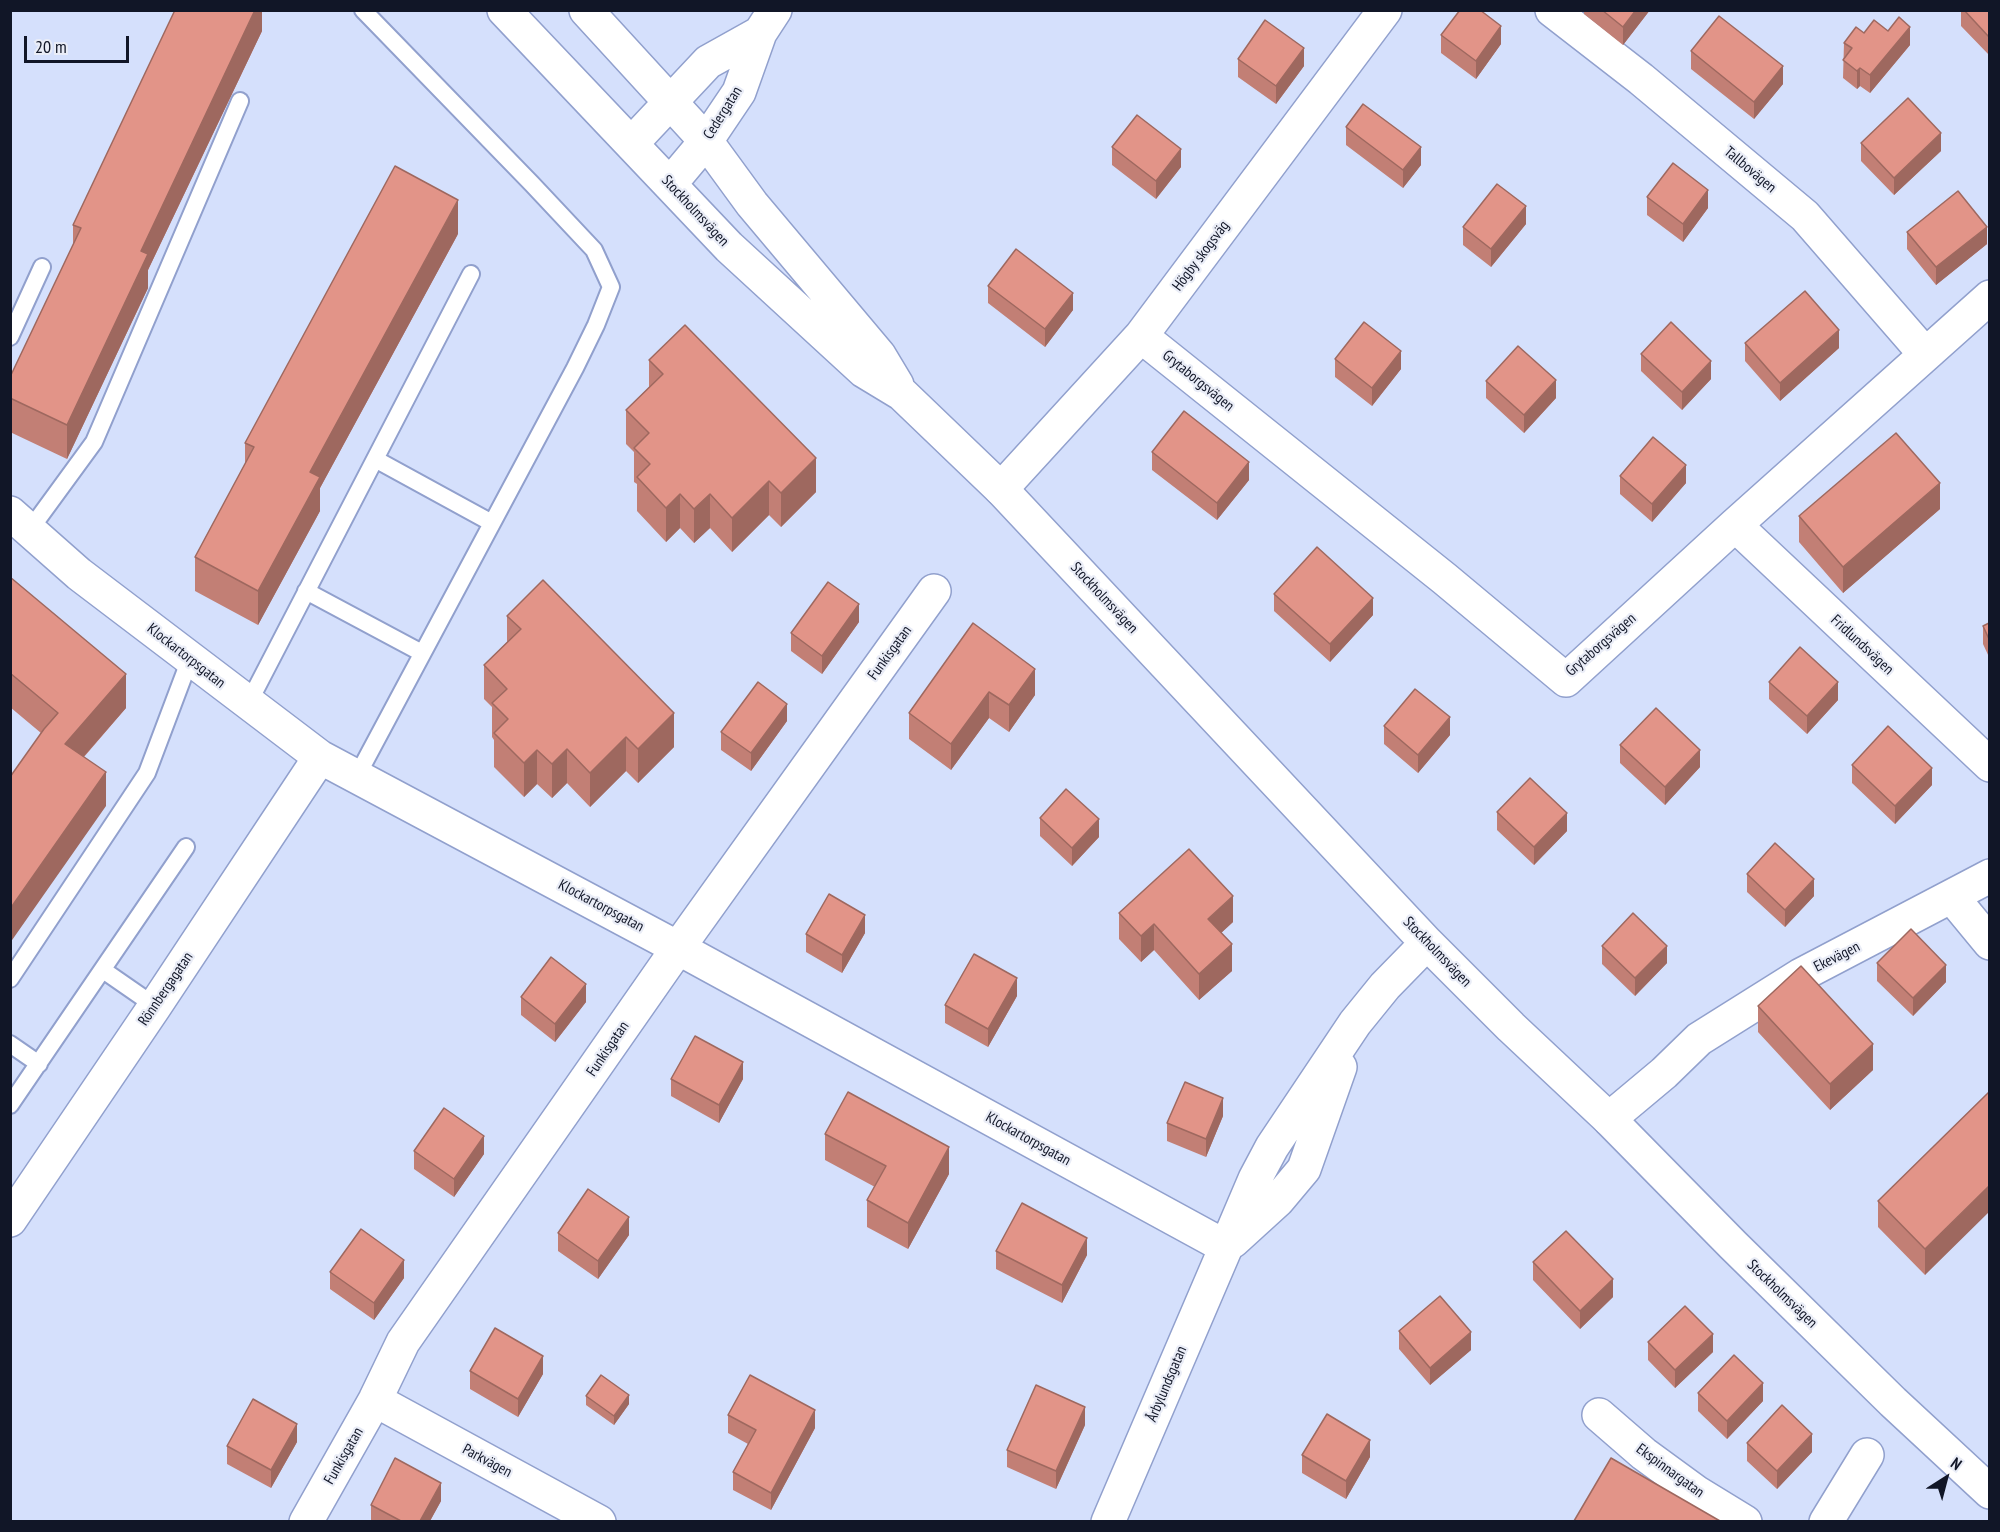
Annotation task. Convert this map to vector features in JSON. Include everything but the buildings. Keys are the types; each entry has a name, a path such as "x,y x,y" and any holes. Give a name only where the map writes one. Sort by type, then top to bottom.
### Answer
{"street":[{"name":"Stockholmsvägen","path":"504,10 729,247 864,371 902,394 1001,489 1427,943 1511,1027 1609,1119 1893,1402 1989,1492"},
{"name":"Stockholmsvägen","path":"586,10 706,141 752,204 879,355 902,394"},
{"name":"Högby skogsväg","path":"1001,489 1141,336 1385,10"},
{"name":"Tallbovägen","path":"1552,10 1641,80 1805,216 1925,354"},
{"name":"Cedergatan","path":"632,143 708,62 768,22"},
{"name":"Cedergatan","path":"670,184 706,141 739,92 768,22"},
{"name":"Grytaborgsvägen","path":"1141,336 1445,579 1566,680 1989,297"},
{"name":"Klockartorpsgatan","path":"20,522 79,574 320,757 678,948 1226,1247"},
{"name":"Fridlundsvägen","path":"1735,525 1989,765"},
{"name":"Funkisgatan","path":"306,1521 375,1400 403,1342 678,948 934,591"},
{"name":"Rönnbergagatan","path":"10,1220 320,757"},
{"name":"Ekevägen","path":"1609,1119 1664,1073 1699,1039 1801,975 1989,876"},
{"path":"1952,897 1989,943"},
{"name":"Årbylundsgatan","path":"1108,1521 1226,1247 1272,1147 1355,1023 1385,986 1427,943"},
{"name":"Parkvägen","path":"375,1400 599,1521"},
{"name":"Ekspinnargatan","path":"1599,1415 1644,1454 1696,1492 1745,1521"},
{"path":"1826,1521 1867,1455"}],"lane":[{"path":"357,776 579,360 611,287 594,250 363,10"},
{"path":"20,522 94,442 240,101"},
{"path":"10,337 42,267"},
{"path":"248,704 471,274"},
{"path":"375,459 492,523"},
{"path":"306,591 422,653"},
{"path":"10,979 147,773 190,659"},
{"path":"10,1105 186,847"},
{"path":"103,970 155,1006"},
{"path":"10,1044 39,1064"}]}
